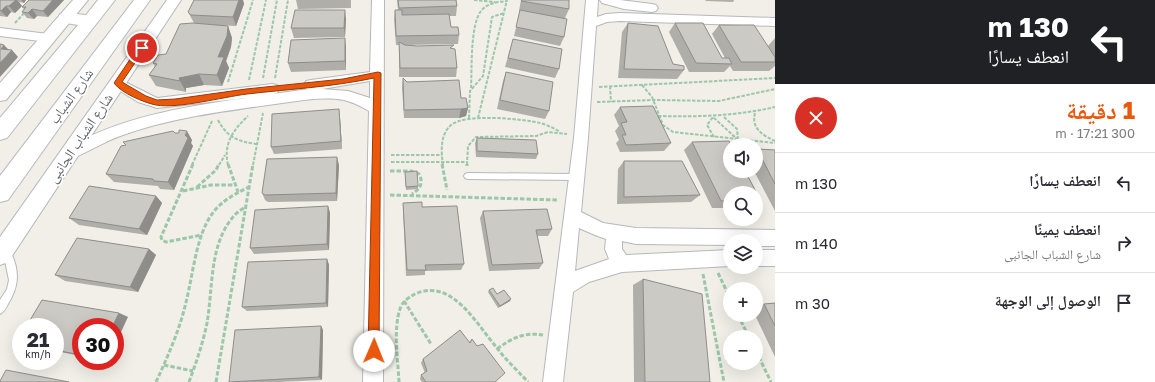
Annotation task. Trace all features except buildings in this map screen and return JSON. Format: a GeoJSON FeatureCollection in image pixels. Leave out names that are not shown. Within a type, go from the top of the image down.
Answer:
{"type":"FeatureCollection","features":[{"type":"Feature","properties":{"kind":"main road"},"geometry":{"type":"LineString","coordinates":[[0,132],[107,0]]}},
{"type":"Feature","properties":{"kind":"main road","name":"شارع الشباب"},"geometry":{"type":"LineString","coordinates":[[0,193],[142,0]]}},
{"type":"Feature","properties":{"kind":"main road"},"geometry":{"type":"LineString","coordinates":[[66,18],[90,21]]}},
{"type":"Feature","properties":{"kind":"street"},"geometry":{"type":"LineString","coordinates":[[0,95],[81,0]]}},
{"type":"Feature","properties":{"kind":"street","name":"شارع الشباب الجانبى"},"geometry":{"type":"LineString","coordinates":[[0,255],[174,0]]}},
{"type":"Feature","properties":{"kind":"street"},"geometry":{"type":"LineString","coordinates":[[373,382],[378,0]]}},
{"type":"Feature","properties":{"kind":"street"},"geometry":{"type":"LineString","coordinates":[[553,382],[565,286],[575,177],[581,138],[583,95],[592,0]]}},
{"type":"Feature","properties":{"kind":"street"},"geometry":{"type":"LineString","coordinates":[[606,0],[624,11],[775,22]]}},
{"type":"Feature","properties":{"kind":"street"},"geometry":{"type":"LineString","coordinates":[[591,23],[624,11],[775,13]]}},
{"type":"Feature","properties":{"kind":"street"},"geometry":{"type":"LineString","coordinates":[[2,33],[48,38]]}},
{"type":"Feature","properties":{"kind":"street"},"geometry":{"type":"LineString","coordinates":[[117,83],[143,98],[157,102],[175,102],[246,92],[266,95],[307,95],[342,88],[378,75]]}},
{"type":"Feature","properties":{"kind":"street"},"geometry":{"type":"LineString","coordinates":[[342,88],[377,109]]}},
{"type":"Feature","properties":{"kind":"street"},"geometry":{"type":"LineString","coordinates":[[70,152],[120,130],[173,117],[215,111],[266,95]]}},
{"type":"Feature","properties":{"kind":"street"},"geometry":{"type":"LineString","coordinates":[[173,117],[168,113],[171,105],[175,102]]}},
{"type":"Feature","properties":{"kind":"street"},"geometry":{"type":"LineString","coordinates":[[572,208],[594,227],[636,236],[669,238],[775,238]]}},
{"type":"Feature","properties":{"kind":"street"},"geometry":{"type":"LineString","coordinates":[[618,233],[612,244],[617,258],[622,264]]}},
{"type":"Feature","properties":{"kind":"street"},"geometry":{"type":"LineString","coordinates":[[565,286],[584,275],[622,264],[723,258]]}},
{"type":"Feature","properties":{"kind":"street"},"geometry":{"type":"LineString","coordinates":[[763,258],[775,258]]}},
{"type":"Feature","properties":{"kind":"lane"},"geometry":{"type":"LineString","coordinates":[[468,176],[575,177]]}},
{"type":"Feature","properties":{"kind":"lane"},"geometry":{"type":"LineString","coordinates":[[0,255],[9,258],[14,272],[13,289],[0,309]]}},
{"type":"Feature","properties":{"kind":"path"},"geometry":{"type":"LineString","coordinates":[[224,95],[253,0]]}},
{"type":"Feature","properties":{"kind":"path"},"geometry":{"type":"LineString","coordinates":[[246,92],[266,0]]}},
{"type":"Feature","properties":{"kind":"path"},"geometry":{"type":"LineString","coordinates":[[197,187],[216,170],[225,154],[230,138],[266,95],[277,0]]}},
{"type":"Feature","properties":{"kind":"path"},"geometry":{"type":"LineString","coordinates":[[216,382],[245,207],[266,95],[288,0]]}},
{"type":"Feature","properties":{"kind":"path"},"geometry":{"type":"LineString","coordinates":[[474,0],[497,3]]}},
{"type":"Feature","properties":{"kind":"path"},"geometry":{"type":"LineString","coordinates":[[469,118],[468,100],[471,89],[474,36],[479,14],[482,10],[497,3],[507,1],[478,118]]}},
{"type":"Feature","properties":{"kind":"path"},"geometry":{"type":"LineString","coordinates":[[2,33],[26,11]]}},
{"type":"Feature","properties":{"kind":"path"},"geometry":{"type":"LineString","coordinates":[[471,89],[483,76],[492,17],[494,15],[504,13]]}},
{"type":"Feature","properties":{"kind":"path"},"geometry":{"type":"LineString","coordinates":[[583,95],[610,86],[775,78]]}},
{"type":"Feature","properties":{"kind":"path"},"geometry":{"type":"LineString","coordinates":[[641,84],[654,100],[658,116],[663,124],[672,132],[726,138]]}},
{"type":"Feature","properties":{"kind":"path"},"geometry":{"type":"LineString","coordinates":[[610,86],[611,102]]}},
{"type":"Feature","properties":{"kind":"path"},"geometry":{"type":"LineString","coordinates":[[583,95],[611,102],[654,100],[719,101],[775,89]]}},
{"type":"Feature","properties":{"kind":"path"},"geometry":{"type":"LineString","coordinates":[[658,116],[713,117],[756,112],[775,107]]}},
{"type":"Feature","properties":{"kind":"path"},"geometry":{"type":"LineString","coordinates":[[215,111],[223,129],[230,138],[257,144]]}},
{"type":"Feature","properties":{"kind":"path"},"geometry":{"type":"LineString","coordinates":[[202,235],[166,242],[162,240],[161,237],[215,111]]}},
{"type":"Feature","properties":{"kind":"path"},"geometry":{"type":"LineString","coordinates":[[756,112],[754,118],[756,129],[775,142]]}},
{"type":"Feature","properties":{"kind":"path"},"geometry":{"type":"LineString","coordinates":[[723,116],[736,127],[738,138]]}},
{"type":"Feature","properties":{"kind":"path"},"geometry":{"type":"LineString","coordinates":[[713,117],[707,125],[714,136]]}},
{"type":"Feature","properties":{"kind":"path"},"geometry":{"type":"LineString","coordinates":[[713,117],[736,138]]}},
{"type":"Feature","properties":{"kind":"path"},"geometry":{"type":"LineString","coordinates":[[447,190],[442,160],[442,143],[444,134],[449,126],[455,122],[469,118],[529,121],[547,125],[560,132],[581,138]]}},
{"type":"Feature","properties":{"kind":"path"},"geometry":{"type":"LineString","coordinates":[[468,176],[466,147],[469,141],[476,137],[536,136],[548,132],[560,132]]}},
{"type":"Feature","properties":{"kind":"path"},"geometry":{"type":"LineString","coordinates":[[763,141],[775,142]]}},
{"type":"Feature","properties":{"kind":"path"},"geometry":{"type":"LineString","coordinates":[[225,154],[230,175],[238,192]]}},
{"type":"Feature","properties":{"kind":"path"},"geometry":{"type":"LineString","coordinates":[[376,163],[442,155]]}},
{"type":"Feature","properties":{"kind":"path"},"geometry":{"type":"LineString","coordinates":[[376,163],[442,160],[467,162]]}},
{"type":"Feature","properties":{"kind":"path"},"geometry":{"type":"LineString","coordinates":[[376,163],[419,174],[422,181],[421,185],[417,192],[411,195]]}},
{"type":"Feature","properties":{"kind":"path"},"geometry":{"type":"LineString","coordinates":[[182,191],[212,185],[235,186]]}},
{"type":"Feature","properties":{"kind":"path"},"geometry":{"type":"LineString","coordinates":[[156,382],[184,313],[202,235],[209,219],[217,207],[238,192],[249,187]]}},
{"type":"Feature","properties":{"kind":"path"},"geometry":{"type":"LineString","coordinates":[[376,194],[411,195],[572,208]]}},
{"type":"Feature","properties":{"kind":"path"},"geometry":{"type":"LineString","coordinates":[[189,382],[207,325],[214,267],[219,244],[225,228],[231,218],[245,207]]}},
{"type":"Feature","properties":{"kind":"path"},"geometry":{"type":"LineString","coordinates":[[700,260],[724,382]]}},
{"type":"Feature","properties":{"kind":"path"},"geometry":{"type":"LineString","coordinates":[[719,276],[723,284]]}},
{"type":"Feature","properties":{"kind":"path"},"geometry":{"type":"LineString","coordinates":[[399,382],[397,325],[400,307],[404,301],[416,293],[429,290],[444,293],[461,304],[497,349],[528,382]]}},
{"type":"Feature","properties":{"kind":"path"},"geometry":{"type":"LineString","coordinates":[[404,301],[431,344]]}},
{"type":"Feature","properties":{"kind":"path"},"geometry":{"type":"LineString","coordinates":[[497,349],[513,337],[521,334],[540,335],[558,341]]}},
{"type":"Feature","properties":{"kind":"path"},"geometry":{"type":"LineString","coordinates":[[164,365],[193,371]]}},
{"type":"Feature","properties":{"kind":"path"},"geometry":{"type":"LineString","coordinates":[[763,365],[771,382]]}},
{"type":"Feature","properties":{"kind":"route"},"geometry":{"type":"LineString","coordinates":[[142,48],[117,83],[132,93],[157,102],[175,102],[273,88],[343,82],[378,75],[374,351]]}}]}
